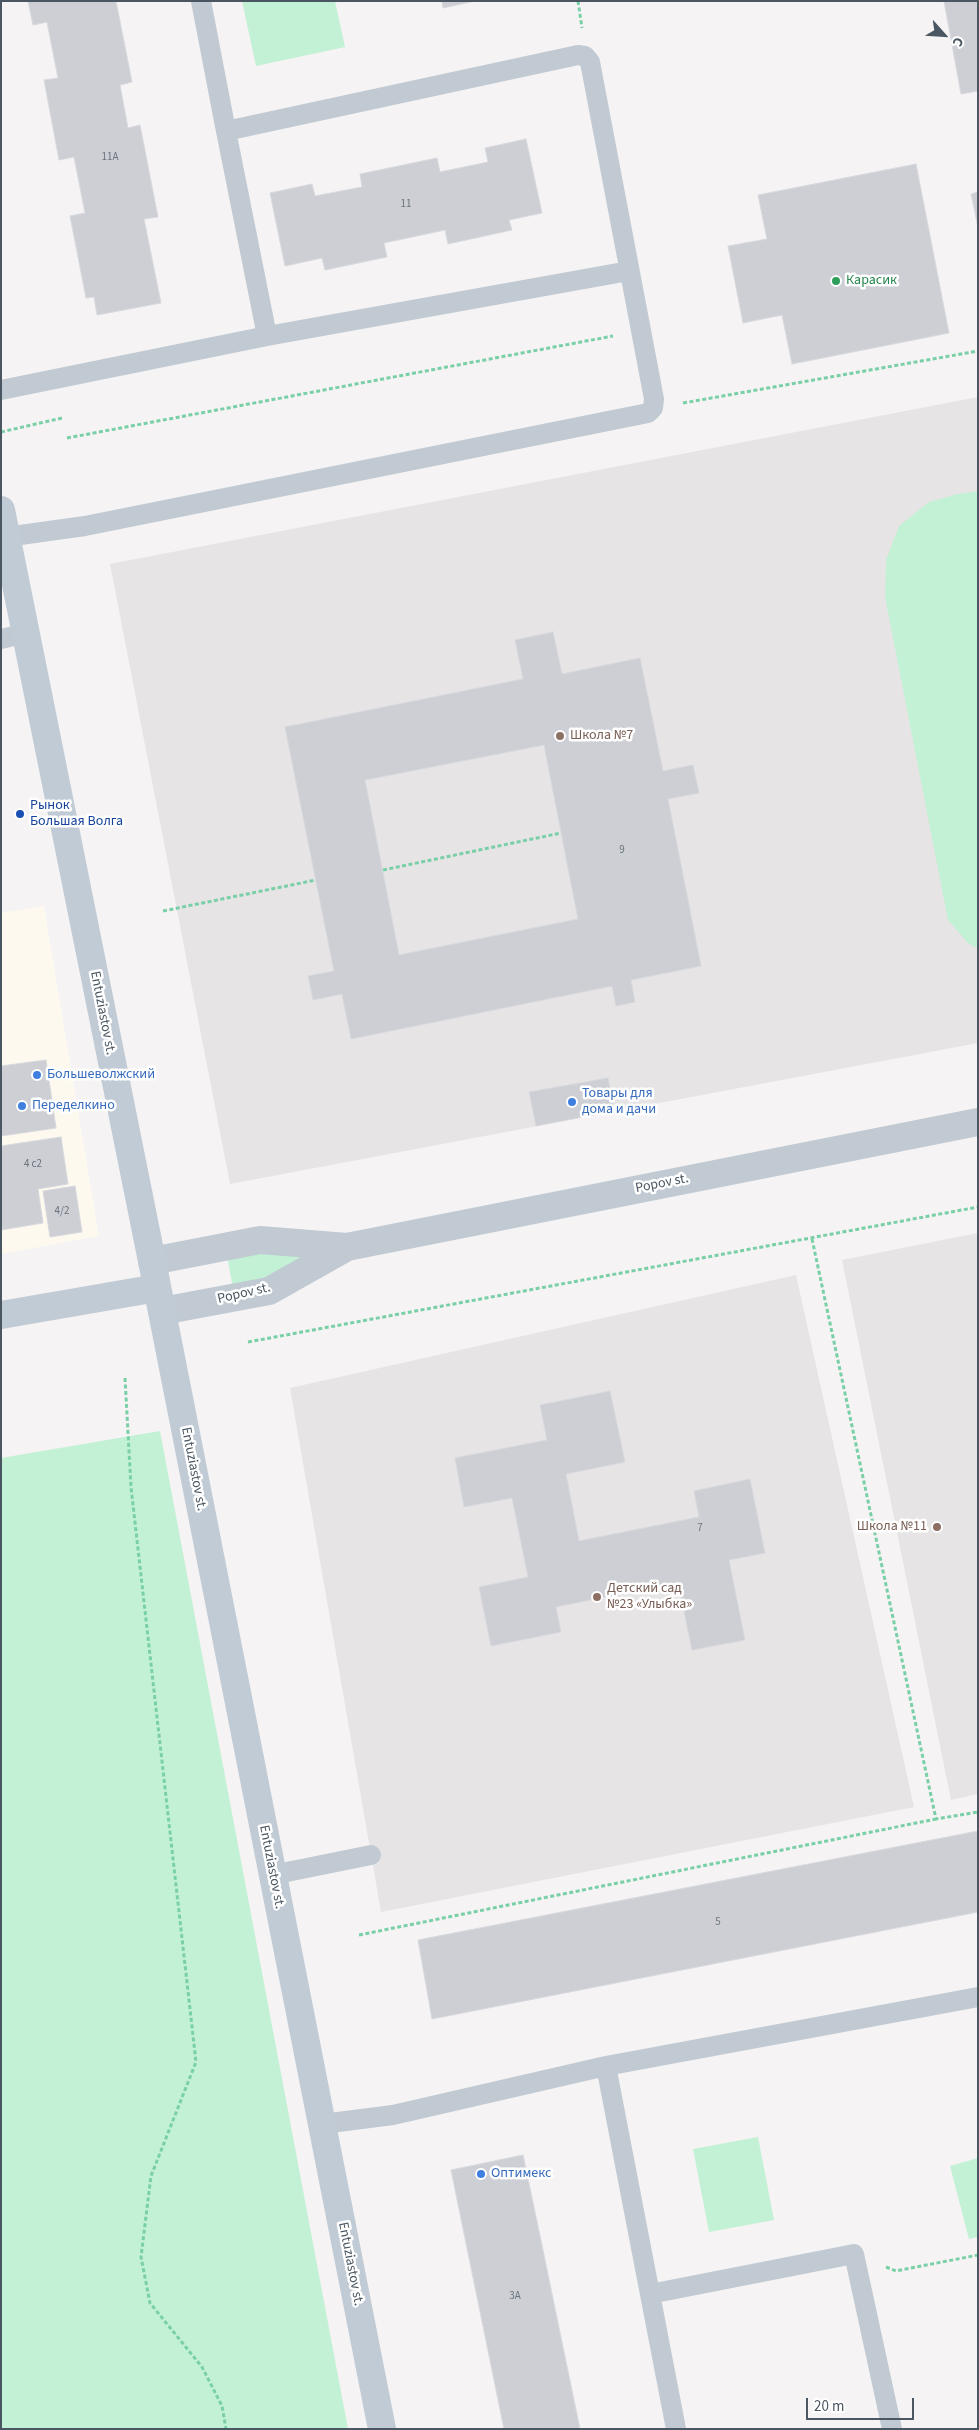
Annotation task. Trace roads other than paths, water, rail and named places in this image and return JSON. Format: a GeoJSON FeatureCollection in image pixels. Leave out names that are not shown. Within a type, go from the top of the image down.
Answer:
{"type":"FeatureCollection","features":[{"type":"Feature","properties":{"kind":"street","name":"Entuziastov st."},"geometry":{"type":"LineString","coordinates":[[1,510],[6,537],[14,636],[160,1299],[382,2429]]}},
{"type":"Feature","properties":{"kind":"street","name":"Popov st."},"geometry":{"type":"LineString","coordinates":[[152,1261],[260,1240],[347,1247],[978,1122]]}},
{"type":"Feature","properties":{"kind":"street","name":"Popov st."},"geometry":{"type":"LineString","coordinates":[[160,1299],[269,1291],[347,1247]]}},
{"type":"Feature","properties":{"kind":"street"},"geometry":{"type":"LineString","coordinates":[[1,1315],[160,1299]]}},
{"type":"Feature","properties":{"kind":"lane"},"geometry":{"type":"LineString","coordinates":[[201,1],[267,336]]}},
{"type":"Feature","properties":{"kind":"lane"},"geometry":{"type":"LineString","coordinates":[[6,537],[95,524],[648,413],[653,408],[654,399],[590,62],[585,56],[578,55],[226,131]]}},
{"type":"Feature","properties":{"kind":"lane"},"geometry":{"type":"LineString","coordinates":[[1,390],[267,336],[629,271]]}},
{"type":"Feature","properties":{"kind":"lane"},"geometry":{"type":"LineString","coordinates":[[272,1875],[371,1855]]}},
{"type":"Feature","properties":{"kind":"lane"},"geometry":{"type":"LineString","coordinates":[[322,2124],[393,2115],[606,2066],[978,1997]]}},
{"type":"Feature","properties":{"kind":"lane"},"geometry":{"type":"LineString","coordinates":[[606,2066],[676,2429]]}},
{"type":"Feature","properties":{"kind":"lane"},"geometry":{"type":"LineString","coordinates":[[650,2294],[854,2254],[892,2429]]}},
{"type":"Feature","properties":{"kind":"place","name":"Карасик"},"geometry":{"type":"Point","coordinates":[836,281]}},
{"type":"Feature","properties":{"kind":"place","name":"Школа №7"},"geometry":{"type":"Point","coordinates":[560,736]}},
{"type":"Feature","properties":{"kind":"place","name":"Рынок Большая Волга"},"geometry":{"type":"Point","coordinates":[20,814]}},
{"type":"Feature","properties":{"kind":"place","name":"Большеволжский"},"geometry":{"type":"Point","coordinates":[37,1075]}},
{"type":"Feature","properties":{"kind":"place","name":"Товары для дома и дачи"},"geometry":{"type":"Point","coordinates":[572,1102]}},
{"type":"Feature","properties":{"kind":"place","name":"Переделкино"},"geometry":{"type":"Point","coordinates":[22,1106]}},
{"type":"Feature","properties":{"kind":"place","name":"Школа №11"},"geometry":{"type":"Point","coordinates":[937,1527]}},
{"type":"Feature","properties":{"kind":"place","name":"Детский сад №23 «Улыбка»"},"geometry":{"type":"Point","coordinates":[597,1597]}},
{"type":"Feature","properties":{"kind":"place","name":"Оптимекс"},"geometry":{"type":"Point","coordinates":[481,2174]}}]}
